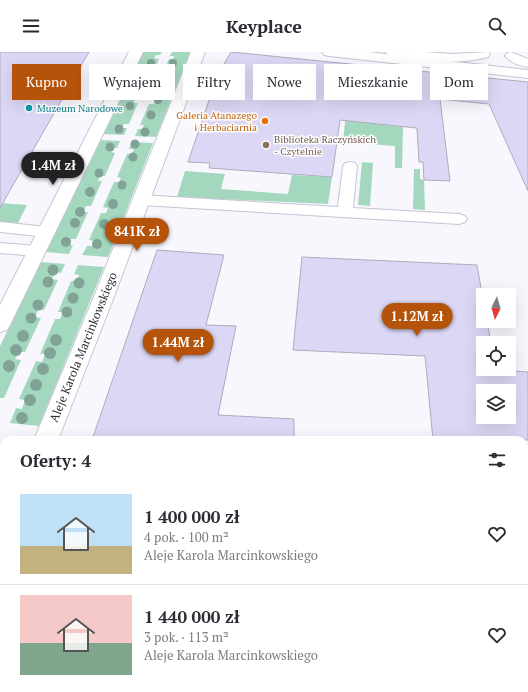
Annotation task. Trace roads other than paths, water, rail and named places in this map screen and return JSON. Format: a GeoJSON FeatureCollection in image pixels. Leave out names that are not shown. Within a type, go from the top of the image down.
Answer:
{"type":"FeatureCollection","features":[{"type":"Feature","properties":{"kind":"street"},"geometry":{"type":"LineString","coordinates":[[0,325],[136,52]]}},
{"type":"Feature","properties":{"kind":"street","name":"Aleje Karola Marcinkowskiego"},"geometry":{"type":"LineString","coordinates":[[48,436],[198,52]]}},
{"type":"Feature","properties":{"kind":"street"},"geometry":{"type":"LineString","coordinates":[[329,52],[528,74]]}},
{"type":"Feature","properties":{"kind":"lane"},"geometry":{"type":"LineString","coordinates":[[392,52],[464,58],[478,57],[484,54]]}},
{"type":"Feature","properties":{"kind":"lane"},"geometry":{"type":"LineString","coordinates":[[511,56],[517,60],[528,63]]}},
{"type":"Feature","properties":{"kind":"lane"},"geometry":{"type":"LineString","coordinates":[[345,213],[350,166]]}},
{"type":"Feature","properties":{"kind":"lane"},"geometry":{"type":"LineString","coordinates":[[141,200],[459,219]]}},
{"type":"Feature","properties":{"kind":"lane"},"geometry":{"type":"LineString","coordinates":[[0,228],[47,232]]}},
{"type":"Feature","properties":{"kind":"lane"},"geometry":{"type":"LineString","coordinates":[[0,248],[37,251]]}},
{"type":"Feature","properties":{"kind":"place","name":"Muzeum Narodowe"},"geometry":{"type":"Point","coordinates":[29,108]}},
{"type":"Feature","properties":{"kind":"place","name":"Galeria Atanazego i Herbaciarnia"},"geometry":{"type":"Point","coordinates":[265,121]}},
{"type":"Feature","properties":{"kind":"place","name":"Biblioteka Raczyńskich - Czytelnie"},"geometry":{"type":"Point","coordinates":[266,145]}}]}
